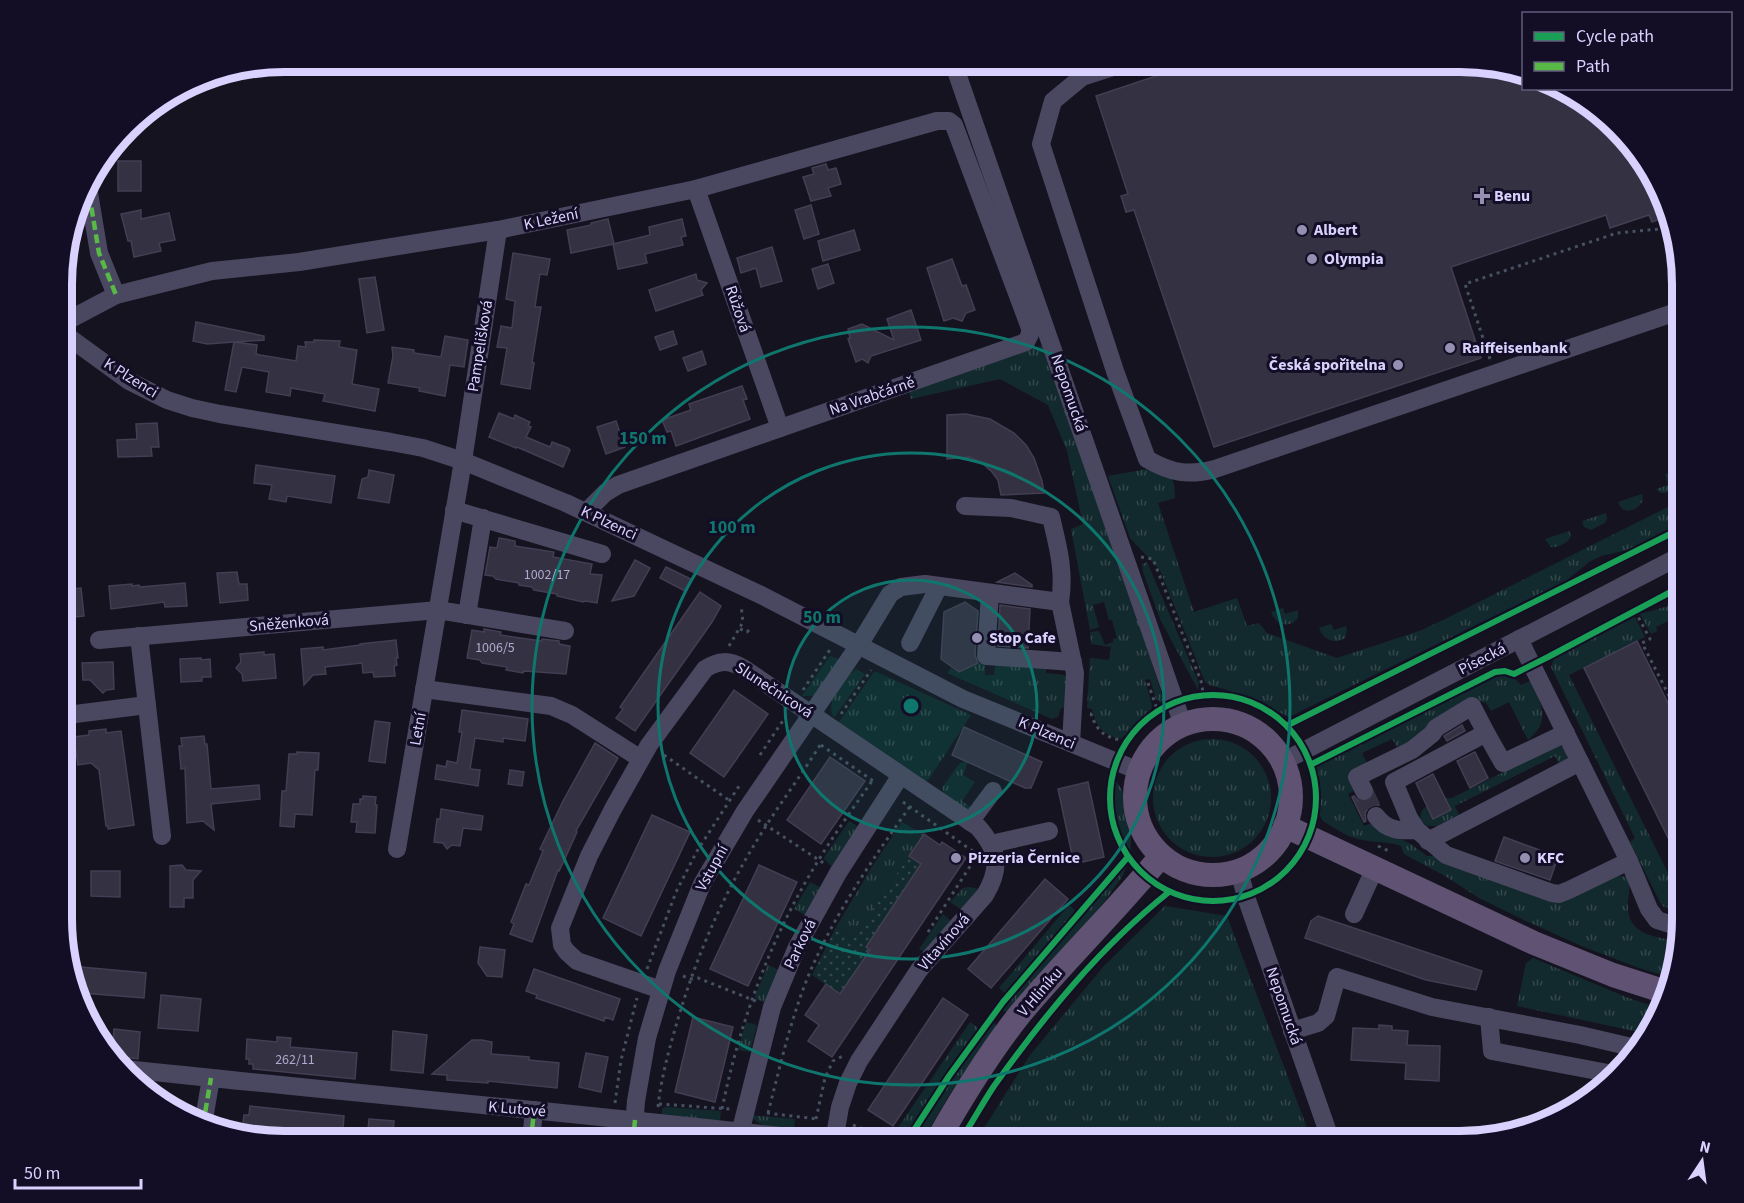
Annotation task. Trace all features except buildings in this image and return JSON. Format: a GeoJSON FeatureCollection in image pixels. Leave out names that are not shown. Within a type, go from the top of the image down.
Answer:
{"type":"FeatureCollection","features":[{"type":"Feature","properties":{"kind":"main road"},"geometry":{"type":"LineString","coordinates":[[1206,719],[1229,721],[1250,729],[1269,743],[1282,762],[1290,783],[1291,804],[1286,826],[1274,845],[1258,861],[1239,871],[1218,875],[1198,874],[1178,867],[1161,856],[1149,842],[1140,826],[1135,808],[1135,789],[1128,767],[1149,752],[1164,736],[1183,725],[1206,719]]}},
{"type":"Feature","properties":{"kind":"main road"},"geometry":{"type":"LineString","coordinates":[[1286,826],[1534,943],[1613,975],[1660,990]]}},
{"type":"Feature","properties":{"kind":"main road","name":"V Hliníku"},"geometry":{"type":"LineString","coordinates":[[943,1131],[992,1051],[1020,1014],[1161,856]]}},
{"type":"Feature","properties":{"kind":"street","name":"Nepomucká"},"geometry":{"type":"LineString","coordinates":[[956,72],[992,200],[1125,554],[1183,725]]}},
{"type":"Feature","properties":{"kind":"street"},"geometry":{"type":"LineString","coordinates":[[1098,72],[1082,77],[1053,101],[1041,144],[1147,459],[1159,466],[1184,473],[1199,473],[1215,469],[1672,313]]}},
{"type":"Feature","properties":{"kind":"street","name":"K Ležení"},"geometry":{"type":"LineString","coordinates":[[72,318],[116,295],[212,272],[299,262],[498,230],[696,189],[937,121],[949,121],[957,129],[992,200]]}},
{"type":"Feature","properties":{"kind":"street","name":"Růžová"},"geometry":{"type":"LineString","coordinates":[[696,189],[780,428]]}},
{"type":"Feature","properties":{"kind":"street"},"geometry":{"type":"LineString","coordinates":[[90,199],[99,253],[116,295]]}},
{"type":"Feature","properties":{"kind":"street","name":"Na Vrabčárně"},"geometry":{"type":"LineString","coordinates":[[586,512],[605,493],[618,485],[1026,342],[1030,328],[992,200]]}},
{"type":"Feature","properties":{"kind":"street","name":"Pampelišková"},"geometry":{"type":"LineString","coordinates":[[463,461],[498,230]]}},
{"type":"Feature","properties":{"kind":"street","name":"K Plzenci"},"geometry":{"type":"LineString","coordinates":[[72,340],[129,381],[167,400],[192,408],[423,448],[463,461],[586,512],[737,584],[963,699],[1128,767]]}},
{"type":"Feature","properties":{"kind":"street","name":"Letní"},"geometry":{"type":"LineString","coordinates":[[397,849],[463,461]]}},
{"type":"Feature","properties":{"kind":"street"},"geometry":{"type":"LineString","coordinates":[[965,506],[1011,508],[1051,517],[1061,562],[1063,584],[1060,602],[1076,674],[1071,743]]}},
{"type":"Feature","properties":{"kind":"street"},"geometry":{"type":"LineString","coordinates":[[454,510],[602,554]]}},
{"type":"Feature","properties":{"kind":"street"},"geometry":{"type":"LineString","coordinates":[[467,615],[483,518]]}},
{"type":"Feature","properties":{"kind":"street","name":"Písecká"},"geometry":{"type":"LineString","coordinates":[[1282,762],[1672,560]]}},
{"type":"Feature","properties":{"kind":"street","name":"Vstupní"},"geometry":{"type":"LineString","coordinates":[[634,1131],[636,1101],[647,1038],[661,990],[690,910],[706,876],[745,811],[859,645],[890,594],[902,587],[914,585],[939,586],[1060,602]]}},
{"type":"Feature","properties":{"kind":"street"},"geometry":{"type":"LineString","coordinates":[[910,643],[939,586]]}},
{"type":"Feature","properties":{"kind":"street"},"geometry":{"type":"LineString","coordinates":[[990,593],[986,656],[1073,662]]}},
{"type":"Feature","properties":{"kind":"street"},"geometry":{"type":"LineString","coordinates":[[438,610],[565,631]]}},
{"type":"Feature","properties":{"kind":"street","name":"Sněženková"},"geometry":{"type":"LineString","coordinates":[[99,640],[438,610]]}},
{"type":"Feature","properties":{"kind":"street"},"geometry":{"type":"LineString","coordinates":[[139,636],[162,836]]}},
{"type":"Feature","properties":{"kind":"street"},"geometry":{"type":"LineString","coordinates":[[1520,639],[1629,861],[1649,909],[1658,920],[1672,925]]}},
{"type":"Feature","properties":{"kind":"street","name":"Slunečnicová"},"geometry":{"type":"LineString","coordinates":[[661,990],[577,961],[562,945],[560,928],[589,856],[641,759],[705,669],[723,661],[743,668],[902,775]]}},
{"type":"Feature","properties":{"kind":"street"},"geometry":{"type":"LineString","coordinates":[[424,689],[551,706],[572,715],[641,759]]}},
{"type":"Feature","properties":{"kind":"street"},"geometry":{"type":"LineString","coordinates":[[75,714],[147,705]]}},
{"type":"Feature","properties":{"kind":"street"},"geometry":{"type":"LineString","coordinates":[[1364,791],[1357,777],[1412,750],[1432,735],[1436,728],[1472,706],[1503,763],[1566,733]]}},
{"type":"Feature","properties":{"kind":"street"},"geometry":{"type":"LineString","coordinates":[[1486,733],[1394,782],[1409,818],[1423,835],[1446,855],[1559,894],[1629,861]]}},
{"type":"Feature","properties":{"kind":"street"},"geometry":{"type":"LineString","coordinates":[[1376,816],[1381,822],[1398,831],[1423,835],[1580,762]]}},
{"type":"Feature","properties":{"kind":"street"},"geometry":{"type":"LineString","coordinates":[[902,775],[978,827],[991,844],[1049,831]]}},
{"type":"Feature","properties":{"kind":"street","name":"Parková"},"geometry":{"type":"LineString","coordinates":[[740,1131],[772,1007],[792,957],[809,922],[838,873],[902,775]]}},
{"type":"Feature","properties":{"kind":"street"},"geometry":{"type":"LineString","coordinates":[[970,822],[993,791]]}},
{"type":"Feature","properties":{"kind":"street","name":"Vltavínová"},"geometry":{"type":"LineString","coordinates":[[836,1131],[840,1107],[859,1061],[919,970],[992,884],[996,859],[991,844]]}},
{"type":"Feature","properties":{"kind":"street"},"geometry":{"type":"LineString","coordinates":[[1354,914],[1375,868]]}},
{"type":"Feature","properties":{"kind":"street","name":"Nepomucká"},"geometry":{"type":"LineString","coordinates":[[1239,871],[1326,1131]]}},
{"type":"Feature","properties":{"kind":"street"},"geometry":{"type":"LineString","coordinates":[[1292,1031],[1318,1023],[1326,1016],[1337,977],[1432,1007],[1629,1046]]}},
{"type":"Feature","properties":{"kind":"street"},"geometry":{"type":"LineString","coordinates":[[1490,1017],[1492,1052],[1606,1073]]}},
{"type":"Feature","properties":{"kind":"street","name":"K Lutové"},"geometry":{"type":"LineString","coordinates":[[135,1070],[635,1120],[707,1131]]}},
{"type":"Feature","properties":{"kind":"street"},"geometry":{"type":"LineString","coordinates":[[205,1116],[211,1078]]}},
{"type":"Feature","properties":{"kind":"street"},"geometry":{"type":"LineString","coordinates":[[532,1131],[534,1110]]}},
{"type":"Feature","properties":{"kind":"path"},"geometry":{"type":"LineString","coordinates":[[1490,360],[1465,284],[1617,233],[1665,228]]}},
{"type":"Feature","properties":{"kind":"path"},"geometry":{"type":"LineString","coordinates":[[1125,554],[1153,559],[1207,692],[1157,709],[1149,717]]}},
{"type":"Feature","properties":{"kind":"path"},"geometry":{"type":"LineString","coordinates":[[723,661],[730,643],[743,622],[737,584]]}},
{"type":"Feature","properties":{"kind":"path"},"geometry":{"type":"LineString","coordinates":[[1626,616],[1645,606]]}},
{"type":"Feature","properties":{"kind":"path"},"geometry":{"type":"LineString","coordinates":[[1635,611],[1650,639],[1642,643],[1672,702]]}},
{"type":"Feature","properties":{"kind":"path"},"geometry":{"type":"LineString","coordinates":[[740,629],[747,632],[750,629]]}},
{"type":"Feature","properties":{"kind":"path"},"geometry":{"type":"LineString","coordinates":[[657,1123],[661,1086],[673,1035],[690,979],[716,916],[733,881],[766,825],[881,657]]}},
{"type":"Feature","properties":{"kind":"path"},"geometry":{"type":"LineString","coordinates":[[1128,767],[1126,741],[1134,733]]}},
{"type":"Feature","properties":{"kind":"path"},"geometry":{"type":"LineString","coordinates":[[821,745],[978,855],[928,932]]}},
{"type":"Feature","properties":{"kind":"path"},"geometry":{"type":"LineString","coordinates":[[768,1113],[794,1014],[813,965],[853,891],[922,789]]}},
{"type":"Feature","properties":{"kind":"path"},"geometry":{"type":"LineString","coordinates":[[690,979],[698,978],[772,1007]]}},
{"type":"Feature","properties":{"kind":"path"},"geometry":{"type":"LineString","coordinates":[[816,1119],[825,1078],[833,1061],[843,1056]]}},
{"type":"Feature","properties":{"kind":"green space"},"geometry":{"type":"Polygon","coordinates":[[[1043,345],[1164,702],[1156,699],[1150,679],[1145,680],[1152,705],[1151,711],[1121,739],[1101,729],[1092,709],[1087,708],[1090,658],[1109,660],[1111,647],[1091,644],[1090,632],[1099,631],[1105,645],[1117,638],[1104,602],[1093,605],[1099,627],[1090,630],[1071,529],[1083,524],[1067,451],[1048,405],[1000,379],[911,399],[909,392],[1043,345]]]}},
{"type":"Feature","properties":{"kind":"green space"},"geometry":{"type":"Polygon","coordinates":[[[1147,469],[1171,477],[1175,498],[1158,503],[1194,612],[1237,598],[1247,626],[1259,623],[1267,633],[1337,658],[1422,630],[1672,505],[1672,527],[1627,550],[1601,556],[1589,562],[1567,580],[1289,717],[1251,699],[1205,682],[1160,570],[1130,538],[1108,476],[1147,469]]]}},
{"type":"Feature","properties":{"kind":"green space"},"geometry":{"type":"Polygon","coordinates":[[[1672,471],[1672,489],[1661,493],[1656,489],[1668,485],[1665,474],[1672,471]]]}},
{"type":"Feature","properties":{"kind":"green space"},"geometry":{"type":"Polygon","coordinates":[[[1642,494],[1641,504],[1634,509],[1623,509],[1618,502],[1642,494]]]}},
{"type":"Feature","properties":{"kind":"green space"},"geometry":{"type":"Polygon","coordinates":[[[1606,513],[1605,523],[1591,530],[1584,527],[1582,521],[1606,513]]]}},
{"type":"Feature","properties":{"kind":"green space"},"geometry":{"type":"Polygon","coordinates":[[[1569,531],[1570,539],[1560,546],[1551,547],[1545,539],[1569,531]]]}},
{"type":"Feature","properties":{"kind":"green space"},"geometry":{"type":"Polygon","coordinates":[[[1147,562],[1199,683],[1198,690],[1161,621],[1143,572],[1142,564],[1147,562]]]}},
{"type":"Feature","properties":{"kind":"green space"},"geometry":{"type":"Polygon","coordinates":[[[1672,605],[1672,619],[1656,627],[1657,631],[1651,634],[1640,614],[1672,605]]]}},
{"type":"Feature","properties":{"kind":"green space"},"geometry":{"type":"Polygon","coordinates":[[[1283,608],[1285,614],[1298,610],[1298,618],[1293,623],[1280,623],[1271,612],[1283,608]]]}},
{"type":"Feature","properties":{"kind":"green space"},"geometry":{"type":"Polygon","coordinates":[[[1635,617],[1645,637],[1569,675],[1672,881],[1672,908],[1661,904],[1630,842],[1635,838],[1551,667],[1555,656],[1635,617]]]}},
{"type":"Feature","properties":{"kind":"green space"},"geometry":{"type":"Polygon","coordinates":[[[1331,624],[1334,630],[1346,626],[1345,638],[1333,641],[1323,635],[1319,628],[1331,624]]]}},
{"type":"Feature","properties":{"kind":"green space"},"geometry":{"type":"Polygon","coordinates":[[[830,656],[838,659],[838,664],[815,696],[802,696],[830,656]]]}},
{"type":"Feature","properties":{"kind":"green space"},"geometry":{"type":"Polygon","coordinates":[[[980,663],[985,664],[985,675],[994,675],[995,664],[1046,668],[1046,673],[1065,675],[1068,682],[1066,708],[1061,708],[1058,717],[1052,719],[947,673],[951,668],[959,673],[980,663]]]}},
{"type":"Feature","properties":{"kind":"green space"},"geometry":{"type":"Polygon","coordinates":[[[856,669],[865,674],[834,718],[831,705],[836,691],[856,669]]]}},
{"type":"Feature","properties":{"kind":"green space"},"geometry":{"type":"Polygon","coordinates":[[[874,672],[971,715],[926,781],[839,722],[874,672]]]}},
{"type":"Feature","properties":{"kind":"green space"},"geometry":{"type":"Polygon","coordinates":[[[1500,675],[1513,677],[1521,685],[1530,681],[1541,704],[1542,719],[1540,726],[1528,740],[1509,702],[1491,711],[1486,703],[1479,701],[1399,750],[1392,739],[1362,753],[1368,765],[1357,789],[1348,794],[1364,826],[1372,823],[1427,856],[1437,856],[1555,898],[1611,875],[1627,877],[1628,912],[1631,921],[1636,928],[1651,936],[1671,940],[1665,976],[1584,947],[1479,898],[1404,854],[1401,846],[1357,839],[1323,821],[1318,812],[1320,799],[1316,766],[1500,675]]]}},
{"type":"Feature","properties":{"kind":"green space"},"geometry":{"type":"Polygon","coordinates":[[[1212,739],[1245,749],[1261,765],[1271,798],[1261,831],[1245,847],[1212,857],[1179,847],[1163,831],[1153,798],[1163,765],[1179,749],[1212,739]]]}},
{"type":"Feature","properties":{"kind":"green space"},"geometry":{"type":"Polygon","coordinates":[[[1555,746],[1561,746],[1566,752],[1567,760],[1560,765],[1555,756],[1455,806],[1459,815],[1437,826],[1427,826],[1421,820],[1421,812],[1427,806],[1451,810],[1445,798],[1452,798],[1555,746]]]}},
{"type":"Feature","properties":{"kind":"green space"},"geometry":{"type":"Polygon","coordinates":[[[962,762],[968,762],[963,775],[975,782],[962,801],[972,808],[969,812],[944,794],[942,788],[962,762]]]}},
{"type":"Feature","properties":{"kind":"green space"},"geometry":{"type":"Polygon","coordinates":[[[1113,778],[1119,784],[1127,803],[1131,836],[1130,855],[1116,818],[1113,778]]]}},
{"type":"Feature","properties":{"kind":"green space"},"geometry":{"type":"Polygon","coordinates":[[[849,821],[859,827],[832,867],[824,859],[825,856],[849,821]]]}},
{"type":"Feature","properties":{"kind":"green space"},"geometry":{"type":"Polygon","coordinates":[[[902,822],[924,835],[853,938],[836,927],[902,822]]]}},
{"type":"Feature","properties":{"kind":"green space"},"geometry":{"type":"Polygon","coordinates":[[[909,856],[921,864],[866,947],[870,950],[840,994],[812,975],[836,927],[853,938],[909,856]]]}},
{"type":"Feature","properties":{"kind":"green space"},"geometry":{"type":"Polygon","coordinates":[[[1127,863],[1122,877],[1104,902],[1011,1012],[1002,1011],[1127,863]]]}},
{"type":"Feature","properties":{"kind":"green space"},"geometry":{"type":"Polygon","coordinates":[[[810,882],[820,887],[805,915],[794,909],[810,882]]]}},
{"type":"Feature","properties":{"kind":"green space"},"geometry":{"type":"Polygon","coordinates":[[[963,888],[980,889],[962,910],[950,902],[963,888]]]}},
{"type":"Feature","properties":{"kind":"green space"},"geometry":{"type":"Polygon","coordinates":[[[1069,905],[1077,912],[1007,995],[999,988],[1069,905]]]}},
{"type":"Feature","properties":{"kind":"green space"},"geometry":{"type":"Polygon","coordinates":[[[1165,906],[1227,916],[1308,1131],[982,1131],[1030,1055],[1104,966],[1165,906]]]}},
{"type":"Feature","properties":{"kind":"green space"},"geometry":{"type":"Polygon","coordinates":[[[943,914],[952,922],[926,953],[919,949],[943,914]]]}},
{"type":"Feature","properties":{"kind":"green space"},"geometry":{"type":"Polygon","coordinates":[[[1533,958],[1653,1006],[1639,1032],[1517,1006],[1526,963],[1533,958]]]}},
{"type":"Feature","properties":{"kind":"green space"},"geometry":{"type":"Polygon","coordinates":[[[768,965],[779,970],[766,1003],[756,999],[755,996],[768,965]]]}},
{"type":"Feature","properties":{"kind":"green space"},"geometry":{"type":"Polygon","coordinates":[[[994,1021],[997,1029],[953,1089],[928,1131],[919,1131],[947,1085],[994,1021]]]}},
{"type":"Feature","properties":{"kind":"green space"},"geometry":{"type":"Polygon","coordinates":[[[746,1022],[757,1025],[750,1052],[738,1050],[746,1022]]]}},
{"type":"Feature","properties":{"kind":"green space"},"geometry":{"type":"Polygon","coordinates":[[[970,1022],[980,1029],[936,1091],[912,1131],[896,1131],[970,1022]]]}},
{"type":"Feature","properties":{"kind":"green space"},"geometry":{"type":"Polygon","coordinates":[[[665,1107],[721,1111],[720,1121],[662,1115],[662,1109],[665,1107]]]}},
{"type":"Feature","properties":{"kind":"green space"},"geometry":{"type":"Polygon","coordinates":[[[751,1115],[795,1119],[794,1128],[764,1125],[754,1120],[751,1115]]]}},
{"type":"Feature","properties":{"kind":"green space"},"geometry":{"type":"Polygon","coordinates":[[[845,1127],[860,1131],[847,1131],[845,1127]]]}},
{"type":"Feature","properties":{"kind":"tunnel"},"geometry":{"type":"LineString","coordinates":[[1364,791],[1376,816]]}},
{"type":"Feature","properties":{"kind":"marked path"},"geometry":{"type":"LineString","coordinates":[[90,199],[99,253],[116,295]]}},
{"type":"Feature","properties":{"kind":"marked path"},"geometry":{"type":"LineString","coordinates":[[205,1116],[211,1078]]}},
{"type":"Feature","properties":{"kind":"marked path"},"geometry":{"type":"LineString","coordinates":[[532,1131],[534,1110]]}},
{"type":"Feature","properties":{"kind":"marked path"},"geometry":{"type":"LineString","coordinates":[[634,1131],[635,1120]]}},
{"type":"Feature","properties":{"kind":"cycle path"},"geometry":{"type":"LineString","coordinates":[[1288,725],[1672,533]]}},
{"type":"Feature","properties":{"kind":"cycle path"},"geometry":{"type":"LineString","coordinates":[[1312,764],[1495,672],[1505,671],[1514,674],[1672,591]]}},
{"type":"Feature","properties":{"kind":"cycle path"},"geometry":{"type":"LineString","coordinates":[[1203,695],[1223,695],[1243,699],[1262,707],[1286,725],[1304,749],[1312,768],[1316,798],[1312,828],[1304,847],[1286,871],[1262,889],[1243,897],[1223,901],[1203,901],[1183,897],[1164,889],[1148,878],[1133,863],[1122,847],[1114,828],[1110,808],[1110,788],[1114,768],[1122,749],[1133,733],[1148,718],[1164,707],[1183,699],[1203,695]]}},
{"type":"Feature","properties":{"kind":"cycle path"},"geometry":{"type":"LineString","coordinates":[[913,1131],[949,1076],[1003,1002],[1127,858]]}},
{"type":"Feature","properties":{"kind":"cycle path"},"geometry":{"type":"LineString","coordinates":[[966,1131],[994,1086],[1053,1008],[1120,935],[1169,892]]}},
{"type":"Feature","properties":{"kind":"place","name":"Benu"},"geometry":{"type":"Point","coordinates":[1482,196]}},
{"type":"Feature","properties":{"kind":"place","name":"Albert"},"geometry":{"type":"Point","coordinates":[1302,230]}},
{"type":"Feature","properties":{"kind":"place","name":"Olympia"},"geometry":{"type":"Point","coordinates":[1312,259]}},
{"type":"Feature","properties":{"kind":"place","name":"Raiffeisenbank"},"geometry":{"type":"Point","coordinates":[1450,348]}},
{"type":"Feature","properties":{"kind":"place","name":"Česká spořitelna"},"geometry":{"type":"Point","coordinates":[1398,365]}},
{"type":"Feature","properties":{"kind":"place","name":"Stop Cafe"},"geometry":{"type":"Point","coordinates":[977,638]}},
{"type":"Feature","properties":{"kind":"place","name":"Pizzeria Černice"},"geometry":{"type":"Point","coordinates":[956,858]}},
{"type":"Feature","properties":{"kind":"place","name":"KFC"},"geometry":{"type":"Point","coordinates":[1525,858]}}]}
